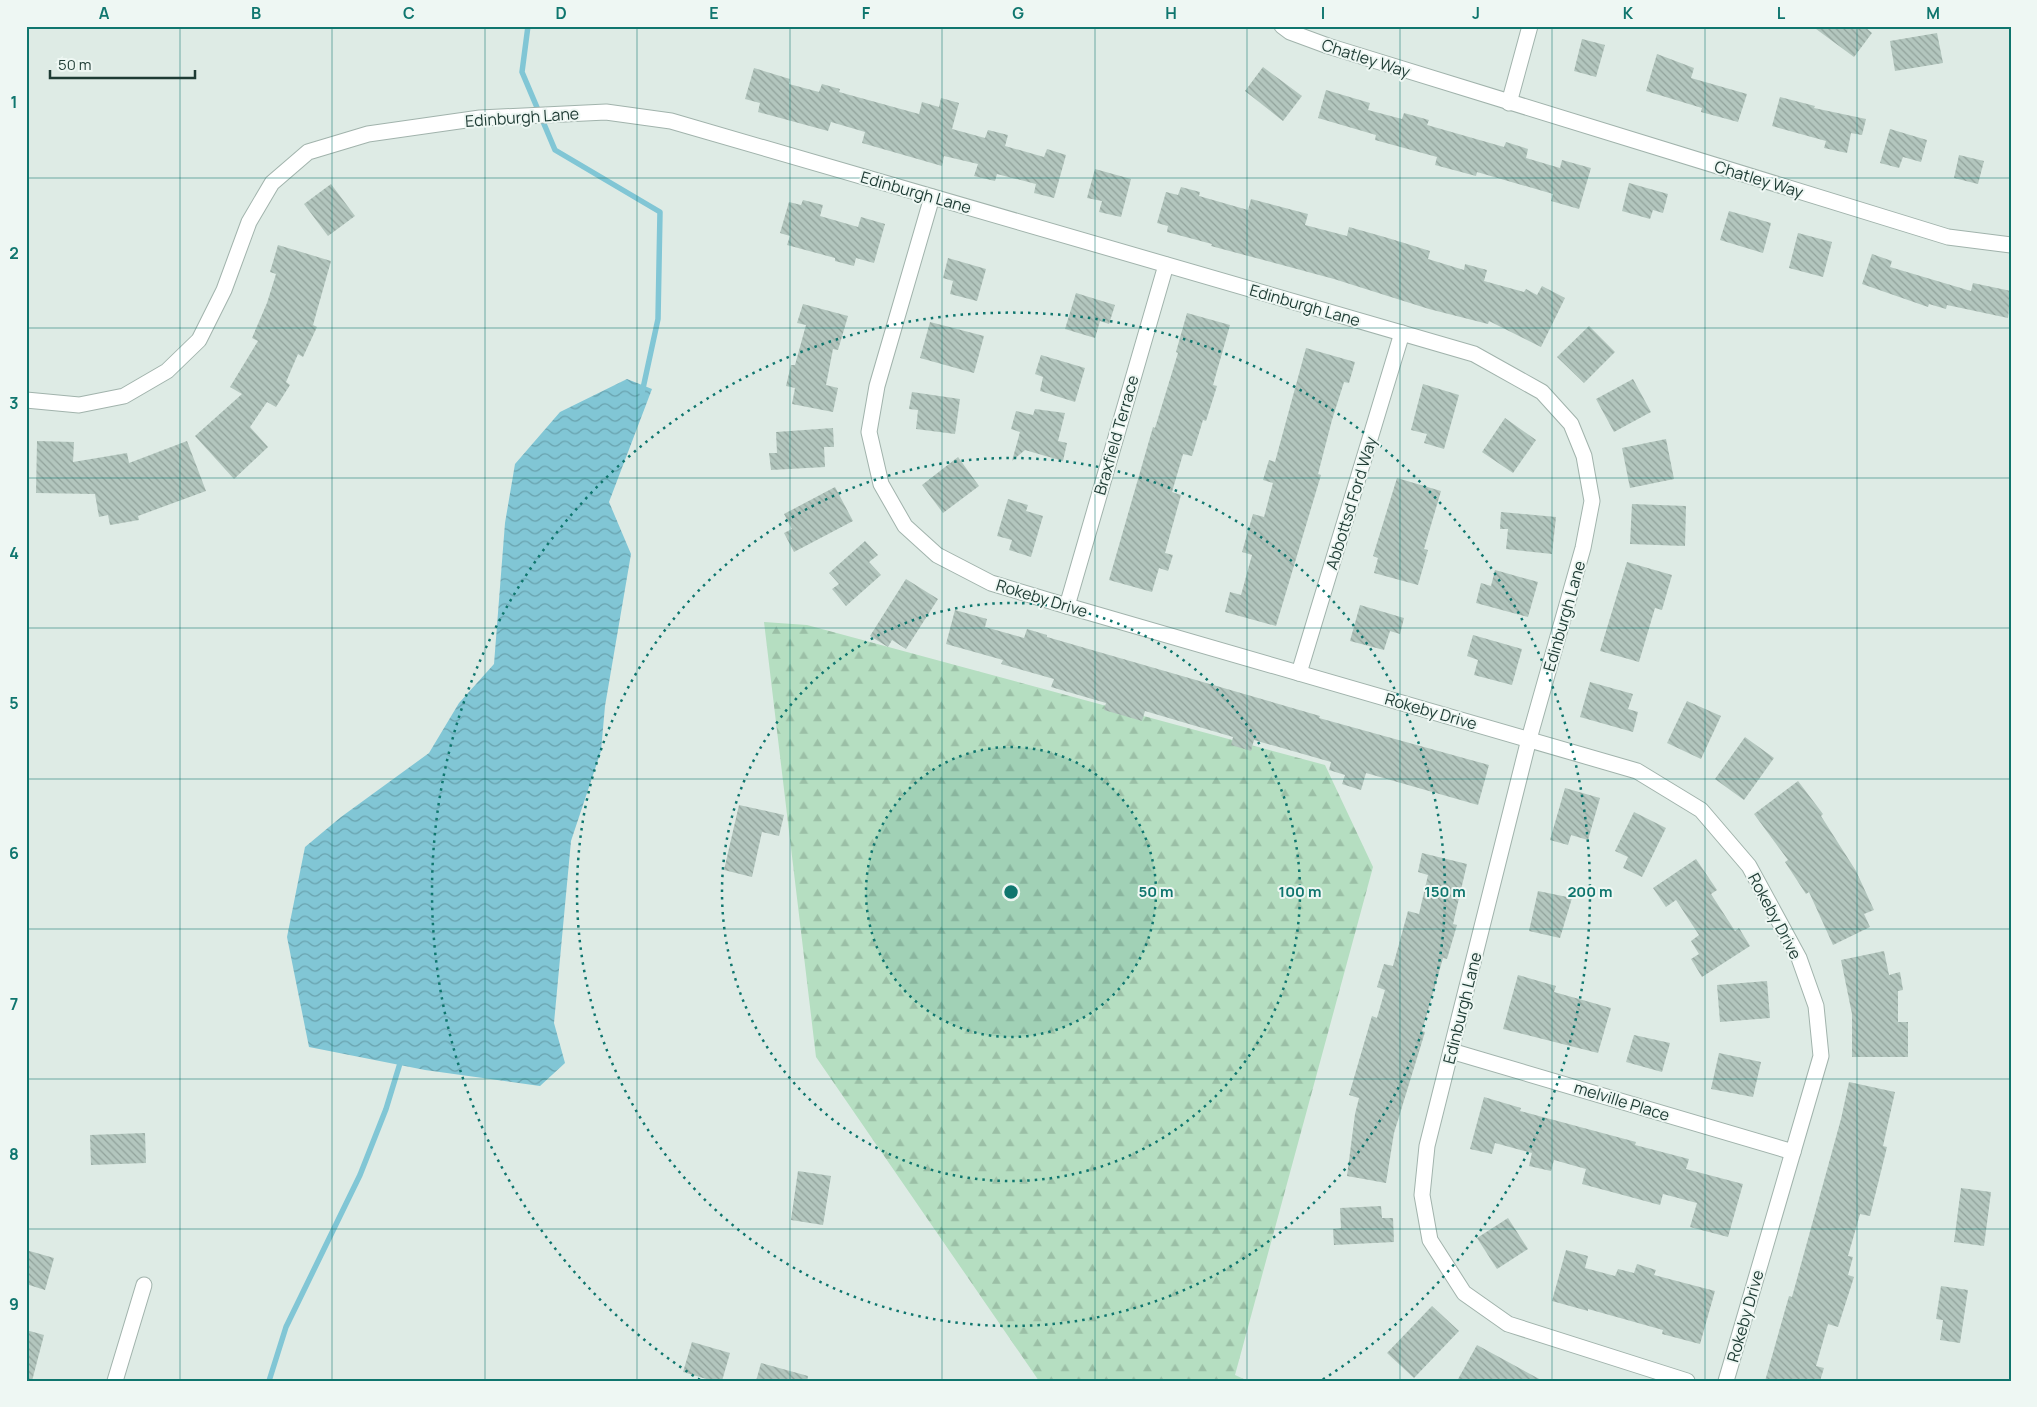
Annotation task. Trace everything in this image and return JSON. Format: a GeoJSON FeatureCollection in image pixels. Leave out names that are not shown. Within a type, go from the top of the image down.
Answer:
{"type":"FeatureCollection","features":[{"type":"Feature","properties":{"kind":"street","name":"Chatley Way"},"geometry":{"type":"LineString","coordinates":[[1282,26],[1290,32],[1328,46],[1948,238],[2011,245]]}},
{"type":"Feature","properties":{"kind":"street"},"geometry":{"type":"LineString","coordinates":[[1509,103],[1530,26]]}},
{"type":"Feature","properties":{"kind":"street","name":"Edinburgh Lane"},"geometry":{"type":"LineString","coordinates":[[26,400],[79,405],[124,396],[167,371],[199,340],[224,290],[249,222],[272,183],[308,152],[368,134],[480,118],[606,112],[671,121],[1474,354],[1542,392],[1571,424],[1584,456],[1592,501],[1583,548],[1530,739],[1427,1146],[1422,1195],[1430,1240],[1464,1293],[1508,1324],[1687,1381]]}},
{"type":"Feature","properties":{"kind":"street","name":"Rokeby Drive"},"geometry":{"type":"LineString","coordinates":[[932,197],[877,386],[869,432],[881,484],[905,526],[937,555],[991,583],[1637,771],[1701,810],[1749,866],[1800,958],[1816,1006],[1821,1056],[1726,1381]]}},
{"type":"Feature","properties":{"kind":"street","name":"Braxfield Terrace"},"geometry":{"type":"LineString","coordinates":[[1067,606],[1166,264]]}},
{"type":"Feature","properties":{"kind":"street","name":"Abbottsd Ford Way"},"geometry":{"type":"LineString","coordinates":[[1299,673],[1402,333]]}},
{"type":"Feature","properties":{"kind":"street","name":"melville Place"},"geometry":{"type":"LineString","coordinates":[[1451,1051],[1793,1152]]}},
{"type":"Feature","properties":{"kind":"street"},"geometry":{"type":"LineString","coordinates":[[115,1381],[144,1285]]}},
{"type":"Feature","properties":{"kind":"green space"},"geometry":{"type":"Polygon","coordinates":[[[764,622],[807,625],[1325,765],[1373,867],[1235,1375],[1248,1381],[1039,1381],[816,1057],[764,622]]]}},
{"type":"Feature","properties":{"kind":"water"},"geometry":{"type":"Polygon","coordinates":[[[627,379],[652,389],[609,502],[631,554],[605,706],[601,751],[571,841],[554,1023],[565,1063],[540,1086],[425,1070],[309,1047],[287,937],[305,847],[341,817],[429,753],[459,703],[494,664],[505,523],[515,464],[560,412],[627,379]]]}},
{"type":"Feature","properties":{"kind":"building"},"geometry":{"type":"Polygon","coordinates":[[[1812,26],[1864,26],[1872,33],[1854,57],[1812,26]]]}},
{"type":"Feature","properties":{"kind":"building"},"geometry":{"type":"Polygon","coordinates":[[[1937,33],[1943,63],[1895,71],[1890,41],[1937,33]]]}},
{"type":"Feature","properties":{"kind":"building"},"geometry":{"type":"Polygon","coordinates":[[[1582,39],[1605,45],[1596,77],[1574,71],[1582,39]]]}},
{"type":"Feature","properties":{"kind":"building"},"geometry":{"type":"Polygon","coordinates":[[[1657,54],[1694,68],[1691,78],[1747,94],[1738,122],[1701,112],[1702,108],[1646,91],[1657,54]]]}},
{"type":"Feature","properties":{"kind":"building"},"geometry":{"type":"Polygon","coordinates":[[[1263,67],[1302,96],[1283,121],[1245,91],[1263,67]]]}},
{"type":"Feature","properties":{"kind":"building"},"geometry":{"type":"Polygon","coordinates":[[[754,68],[790,79],[789,84],[819,92],[822,84],[840,89],[839,92],[919,114],[922,102],[939,107],[941,98],[959,103],[952,129],[985,138],[988,130],[1008,135],[1005,146],[1044,157],[1047,149],[1066,155],[1054,198],[1034,193],[1036,184],[997,174],[995,181],[974,176],[978,164],[944,156],[942,166],[862,143],[865,132],[831,122],[828,131],[758,112],[760,103],[745,99],[754,68]]]}},
{"type":"Feature","properties":{"kind":"building"},"geometry":{"type":"Polygon","coordinates":[[[1326,90],[1370,103],[1368,110],[1402,119],[1404,113],[1429,120],[1427,125],[1504,147],[1506,142],[1528,149],[1526,158],[1560,168],[1562,160],[1591,168],[1579,209],[1551,201],[1553,194],[1477,172],[1476,176],[1435,165],[1437,157],[1375,140],[1376,135],[1318,118],[1326,90]]]}},
{"type":"Feature","properties":{"kind":"building"},"geometry":{"type":"Polygon","coordinates":[[[1780,97],[1815,106],[1814,108],[1866,119],[1862,135],[1851,133],[1847,153],[1824,148],[1826,141],[1772,126],[1780,97]]]}},
{"type":"Feature","properties":{"kind":"building"},"geometry":{"type":"Polygon","coordinates":[[[1890,129],[1927,140],[1921,162],[1903,157],[1899,168],[1880,163],[1890,129]]]}},
{"type":"Feature","properties":{"kind":"building"},"geometry":{"type":"Polygon","coordinates":[[[1959,155],[1984,161],[1978,184],[1954,178],[1959,155]]]}},
{"type":"Feature","properties":{"kind":"building"},"geometry":{"type":"Polygon","coordinates":[[[1095,169],[1131,179],[1121,217],[1099,212],[1102,201],[1087,198],[1095,169]]]}},
{"type":"Feature","properties":{"kind":"building"},"geometry":{"type":"Polygon","coordinates":[[[1629,183],[1668,194],[1663,213],[1653,210],[1650,219],[1622,211],[1629,183]]]}},
{"type":"Feature","properties":{"kind":"building"},"geometry":{"type":"Polygon","coordinates":[[[331,184],[355,216],[328,236],[304,204],[331,184]]]}},
{"type":"Feature","properties":{"kind":"building"},"geometry":{"type":"Polygon","coordinates":[[[1181,187],[1200,192],[1199,196],[1248,210],[1251,199],[1308,214],[1305,225],[1347,236],[1349,227],[1430,251],[1428,259],[1464,270],[1465,264],[1487,270],[1484,281],[1524,292],[1526,289],[1537,295],[1542,286],[1565,298],[1541,347],[1489,321],[1488,324],[1429,309],[1334,279],[1211,246],[1212,244],[1167,232],[1168,226],[1157,223],[1166,192],[1178,195],[1181,187]]]}},
{"type":"Feature","properties":{"kind":"building"},"geometry":{"type":"Polygon","coordinates":[[[803,200],[823,205],[820,216],[858,227],[861,217],[885,224],[874,263],[856,258],[854,266],[835,261],[835,258],[787,245],[790,236],[780,233],[789,202],[801,205],[803,200]]]}},
{"type":"Feature","properties":{"kind":"building"},"geometry":{"type":"Polygon","coordinates":[[[1729,211],[1771,223],[1763,253],[1720,240],[1729,211]]]}},
{"type":"Feature","properties":{"kind":"building"},"geometry":{"type":"Polygon","coordinates":[[[1798,233],[1832,242],[1823,277],[1789,268],[1798,233]]]}},
{"type":"Feature","properties":{"kind":"building"},"geometry":{"type":"Polygon","coordinates":[[[278,245],[331,261],[313,325],[317,327],[303,357],[298,354],[286,382],[290,385],[276,407],[267,402],[250,427],[268,447],[234,479],[195,436],[242,394],[230,387],[258,341],[252,338],[267,303],[276,274],[270,272],[278,245]]]}},
{"type":"Feature","properties":{"kind":"building"},"geometry":{"type":"Polygon","coordinates":[[[1872,254],[1892,261],[1890,267],[1971,291],[1973,283],[2011,291],[2008,318],[1947,305],[1946,309],[1929,304],[1928,307],[1862,284],[1872,254]]]}},
{"type":"Feature","properties":{"kind":"building"},"geometry":{"type":"Polygon","coordinates":[[[948,258],[986,269],[977,301],[950,294],[953,281],[943,278],[948,258]]]}},
{"type":"Feature","properties":{"kind":"building"},"geometry":{"type":"Polygon","coordinates":[[[1076,293],[1115,305],[1109,324],[1100,321],[1095,338],[1065,329],[1076,293]]]}},
{"type":"Feature","properties":{"kind":"building"},"geometry":{"type":"Polygon","coordinates":[[[803,304],[848,316],[838,350],[833,349],[826,385],[838,388],[833,412],[792,404],[795,388],[786,386],[791,365],[795,365],[806,325],[797,323],[803,304]]]}},
{"type":"Feature","properties":{"kind":"building"},"geometry":{"type":"Polygon","coordinates":[[[1187,313],[1230,325],[1213,385],[1217,386],[1206,421],[1203,420],[1192,456],[1183,454],[1172,492],[1181,495],[1165,553],[1173,555],[1168,571],[1159,568],[1152,592],[1109,580],[1153,427],[1155,428],[1178,353],[1176,352],[1187,313]]]}},
{"type":"Feature","properties":{"kind":"building"},"geometry":{"type":"Polygon","coordinates":[[[930,322],[984,336],[974,373],[920,358],[930,322]]]}},
{"type":"Feature","properties":{"kind":"building"},"geometry":{"type":"Polygon","coordinates":[[[1589,326],[1615,352],[1584,383],[1557,357],[1589,326]]]}},
{"type":"Feature","properties":{"kind":"building"},"geometry":{"type":"Polygon","coordinates":[[[1306,348],[1355,362],[1349,383],[1344,382],[1332,420],[1318,474],[1321,475],[1276,626],[1225,612],[1230,592],[1241,595],[1252,555],[1242,552],[1253,514],[1264,517],[1273,483],[1263,480],[1269,460],[1275,462],[1306,348]]]}},
{"type":"Feature","properties":{"kind":"building"},"geometry":{"type":"Polygon","coordinates":[[[1041,355],[1085,368],[1075,402],[1040,391],[1043,377],[1035,374],[1041,355]]]}},
{"type":"Feature","properties":{"kind":"building"},"geometry":{"type":"Polygon","coordinates":[[[1633,379],[1651,412],[1614,432],[1596,399],[1633,379]]]}},
{"type":"Feature","properties":{"kind":"building"},"geometry":{"type":"Polygon","coordinates":[[[1423,384],[1459,395],[1444,449],[1424,443],[1427,434],[1411,430],[1423,384]]]}},
{"type":"Feature","properties":{"kind":"building"},"geometry":{"type":"Polygon","coordinates":[[[912,392],[960,399],[955,434],[916,429],[918,410],[909,409],[912,392]]]}},
{"type":"Feature","properties":{"kind":"building"},"geometry":{"type":"Polygon","coordinates":[[[1035,409],[1065,413],[1058,441],[1067,443],[1063,461],[1025,450],[1012,461],[1020,432],[1011,429],[1016,411],[1033,415],[1035,409]]]}},
{"type":"Feature","properties":{"kind":"building"},"geometry":{"type":"Polygon","coordinates":[[[1505,418],[1536,440],[1513,473],[1482,452],[1505,418]]]}},
{"type":"Feature","properties":{"kind":"building"},"geometry":{"type":"Polygon","coordinates":[[[833,428],[834,447],[824,447],[825,467],[771,470],[769,453],[777,453],[776,432],[833,428]]]}},
{"type":"Feature","properties":{"kind":"building"},"geometry":{"type":"Polygon","coordinates":[[[1666,439],[1674,479],[1630,488],[1622,448],[1666,439]]]}},
{"type":"Feature","properties":{"kind":"building"},"geometry":{"type":"Polygon","coordinates":[[[37,441],[74,442],[73,462],[127,453],[129,463],[187,441],[206,491],[138,516],[139,520],[110,525],[108,515],[99,517],[95,494],[36,493],[37,441]]]}},
{"type":"Feature","properties":{"kind":"building"},"geometry":{"type":"Polygon","coordinates":[[[958,457],[979,486],[943,513],[922,485],[958,457]]]}},
{"type":"Feature","properties":{"kind":"building"},"geometry":{"type":"Polygon","coordinates":[[[1397,478],[1441,491],[1424,549],[1428,550],[1418,585],[1374,573],[1378,558],[1373,556],[1397,478]]]}},
{"type":"Feature","properties":{"kind":"building"},"geometry":{"type":"Polygon","coordinates":[[[835,487],[853,521],[794,552],[784,533],[792,529],[784,514],[835,487]]]}},
{"type":"Feature","properties":{"kind":"building"},"geometry":{"type":"Polygon","coordinates":[[[1008,499],[1028,505],[1026,511],[1043,516],[1031,557],[1009,550],[1012,540],[997,536],[1008,499]]]}},
{"type":"Feature","properties":{"kind":"building"},"geometry":{"type":"Polygon","coordinates":[[[1632,504],[1686,506],[1685,546],[1630,544],[1632,504]]]}},
{"type":"Feature","properties":{"kind":"building"},"geometry":{"type":"Polygon","coordinates":[[[1501,512],[1556,517],[1552,554],[1506,549],[1508,529],[1500,529],[1501,512]]]}},
{"type":"Feature","properties":{"kind":"building"},"geometry":{"type":"Polygon","coordinates":[[[865,541],[878,555],[869,562],[881,575],[846,606],[832,589],[839,584],[829,573],[865,541]]]}},
{"type":"Feature","properties":{"kind":"building"},"geometry":{"type":"Polygon","coordinates":[[[1627,562],[1672,575],[1662,610],[1655,608],[1639,662],[1600,651],[1627,562]]]}},
{"type":"Feature","properties":{"kind":"building"},"geometry":{"type":"Polygon","coordinates":[[[1495,570],[1538,582],[1528,617],[1476,603],[1481,583],[1491,586],[1495,570]]]}},
{"type":"Feature","properties":{"kind":"building"},"geometry":{"type":"Polygon","coordinates":[[[906,579],[938,599],[906,649],[892,640],[888,647],[870,636],[906,579]]]}},
{"type":"Feature","properties":{"kind":"building"},"geometry":{"type":"Polygon","coordinates":[[[1360,605],[1404,618],[1400,634],[1390,631],[1384,650],[1350,641],[1360,605]]]}},
{"type":"Feature","properties":{"kind":"building"},"geometry":{"type":"Polygon","coordinates":[[[955,610],[987,619],[985,627],[1024,638],[1027,629],[1047,635],[1047,637],[1320,716],[1319,718],[1489,765],[1478,805],[1366,773],[1361,790],[1342,784],[1345,775],[1329,770],[1331,762],[1254,740],[1251,751],[1231,745],[1233,737],[1145,711],[1142,721],[1104,710],[1106,703],[1051,687],[1054,679],[1001,664],[1003,660],[946,644],[955,610]]]}},
{"type":"Feature","properties":{"kind":"building"},"geometry":{"type":"Polygon","coordinates":[[[1473,635],[1522,649],[1512,685],[1474,675],[1478,660],[1467,656],[1473,635]]]}},
{"type":"Feature","properties":{"kind":"building"},"geometry":{"type":"Polygon","coordinates":[[[1590,682],[1633,694],[1628,709],[1638,712],[1633,732],[1580,717],[1590,682]]]}},
{"type":"Feature","properties":{"kind":"building"},"geometry":{"type":"Polygon","coordinates":[[[1687,701],[1721,716],[1701,759],[1667,743],[1687,701]]]}},
{"type":"Feature","properties":{"kind":"building"},"geometry":{"type":"Polygon","coordinates":[[[1745,737],[1774,758],[1744,800],[1715,779],[1745,737]]]}},
{"type":"Feature","properties":{"kind":"building"},"geometry":{"type":"Polygon","coordinates":[[[1798,781],[1823,814],[1821,816],[1856,871],[1874,910],[1864,914],[1870,927],[1833,945],[1809,892],[1806,894],[1785,862],[1788,860],[1754,814],[1798,781]]]}},
{"type":"Feature","properties":{"kind":"building"},"geometry":{"type":"Polygon","coordinates":[[[1565,788],[1600,798],[1588,840],[1571,835],[1568,845],[1550,840],[1565,788]]]}},
{"type":"Feature","properties":{"kind":"building"},"geometry":{"type":"Polygon","coordinates":[[[739,805],[784,815],[779,836],[762,832],[752,877],[724,870],[739,805]]]}},
{"type":"Feature","properties":{"kind":"building"},"geometry":{"type":"Polygon","coordinates":[[[1634,812],[1666,828],[1642,877],[1623,868],[1628,857],[1615,851],[1634,812]]]}},
{"type":"Feature","properties":{"kind":"building"},"geometry":{"type":"Polygon","coordinates":[[[1422,853],[1467,864],[1453,924],[1457,925],[1447,959],[1443,958],[1422,1031],[1425,1032],[1394,1133],[1386,1183],[1347,1176],[1355,1114],[1359,1098],[1349,1095],[1372,1016],[1377,1018],[1385,990],[1377,987],[1384,964],[1393,966],[1408,911],[1419,914],[1428,875],[1418,872],[1422,853]]]}},
{"type":"Feature","properties":{"kind":"building"},"geometry":{"type":"Polygon","coordinates":[[[1696,859],[1717,890],[1711,894],[1735,931],[1739,928],[1750,946],[1702,977],[1691,959],[1699,954],[1691,941],[1699,935],[1676,900],[1666,907],[1653,888],[1696,859]]]}},
{"type":"Feature","properties":{"kind":"building"},"geometry":{"type":"Polygon","coordinates":[[[1538,891],[1572,898],[1560,938],[1529,931],[1538,891]]]}},
{"type":"Feature","properties":{"kind":"building"},"geometry":{"type":"Polygon","coordinates":[[[1884,951],[1889,975],[1900,972],[1903,990],[1898,991],[1898,1022],[1908,1022],[1908,1057],[1852,1057],[1852,1014],[1841,960],[1884,951]]]}},
{"type":"Feature","properties":{"kind":"building"},"geometry":{"type":"Polygon","coordinates":[[[1518,975],[1556,986],[1554,992],[1611,1008],[1598,1053],[1503,1029],[1518,975]]]}},
{"type":"Feature","properties":{"kind":"building"},"geometry":{"type":"Polygon","coordinates":[[[1767,981],[1770,1018],[1720,1022],[1717,985],[1767,981]]]}},
{"type":"Feature","properties":{"kind":"building"},"geometry":{"type":"Polygon","coordinates":[[[1634,1035],[1670,1043],[1662,1072],[1626,1062],[1634,1035]]]}},
{"type":"Feature","properties":{"kind":"building"},"geometry":{"type":"Polygon","coordinates":[[[1719,1053],[1761,1062],[1753,1097],[1711,1089],[1719,1053]]]}},
{"type":"Feature","properties":{"kind":"building"},"geometry":{"type":"Polygon","coordinates":[[[1849,1082],[1895,1092],[1883,1146],[1887,1147],[1870,1216],[1860,1214],[1848,1256],[1853,1257],[1848,1275],[1854,1277],[1838,1327],[1828,1324],[1816,1366],[1824,1368],[1820,1381],[1765,1381],[1789,1296],[1792,1297],[1841,1119],[1849,1082]]]}},
{"type":"Feature","properties":{"kind":"building"},"geometry":{"type":"Polygon","coordinates":[[[1484,1097],[1521,1108],[1520,1111],[1636,1142],[1635,1145],[1689,1159],[1686,1169],[1743,1184],[1728,1237],[1690,1227],[1697,1203],[1663,1194],[1660,1205],[1582,1184],[1586,1169],[1554,1160],[1551,1171],[1529,1166],[1532,1153],[1495,1143],[1492,1154],[1470,1149],[1484,1097]]]}},
{"type":"Feature","properties":{"kind":"building"},"geometry":{"type":"Polygon","coordinates":[[[145,1133],[146,1163],[91,1165],[90,1135],[145,1133]]]}},
{"type":"Feature","properties":{"kind":"building"},"geometry":{"type":"Polygon","coordinates":[[[798,1171],[831,1176],[823,1225],[791,1220],[798,1171]]]}},
{"type":"Feature","properties":{"kind":"building"},"geometry":{"type":"Polygon","coordinates":[[[1961,1188],[1991,1192],[1984,1246],[1954,1242],[1961,1188]]]}},
{"type":"Feature","properties":{"kind":"building"},"geometry":{"type":"Polygon","coordinates":[[[1381,1206],[1382,1218],[1393,1218],[1394,1242],[1334,1245],[1333,1229],[1341,1228],[1340,1208],[1381,1206]]]}},
{"type":"Feature","properties":{"kind":"building"},"geometry":{"type":"Polygon","coordinates":[[[1508,1218],[1528,1249],[1497,1269],[1477,1238],[1508,1218]]]}},
{"type":"Feature","properties":{"kind":"building"},"geometry":{"type":"Polygon","coordinates":[[[26,1250],[54,1258],[45,1290],[26,1284],[26,1250]]]}},
{"type":"Feature","properties":{"kind":"building"},"geometry":{"type":"Polygon","coordinates":[[[1566,1250],[1588,1256],[1585,1268],[1615,1276],[1618,1269],[1634,1273],[1637,1264],[1656,1270],[1654,1275],[1715,1291],[1700,1344],[1662,1334],[1663,1330],[1552,1301],[1566,1250]]]}},
{"type":"Feature","properties":{"kind":"building"},"geometry":{"type":"Polygon","coordinates":[[[1941,1286],[1968,1290],[1960,1343],[1940,1340],[1943,1320],[1936,1319],[1941,1286]]]}},
{"type":"Feature","properties":{"kind":"building"},"geometry":{"type":"Polygon","coordinates":[[[1432,1306],[1459,1331],[1414,1378],[1387,1353],[1432,1306]]]}},
{"type":"Feature","properties":{"kind":"building"},"geometry":{"type":"Polygon","coordinates":[[[26,1330],[44,1335],[32,1381],[26,1381],[26,1330]]]}},
{"type":"Feature","properties":{"kind":"building"},"geometry":{"type":"Polygon","coordinates":[[[692,1342],[730,1353],[722,1381],[713,1381],[683,1372],[692,1342]]]}},
{"type":"Feature","properties":{"kind":"building"},"geometry":{"type":"Polygon","coordinates":[[[1477,1345],[1543,1381],[1457,1381],[1477,1345]]]}},
{"type":"Feature","properties":{"kind":"building"},"geometry":{"type":"Polygon","coordinates":[[[761,1363],[808,1376],[807,1381],[756,1381],[761,1363]]]}},
{"type":"Feature","properties":{"kind":"waterway"},"geometry":{"type":"LineString","coordinates":[[528,26],[522,72],[555,150],[660,212],[658,319],[642,393]]}},
{"type":"Feature","properties":{"kind":"waterway"},"geometry":{"type":"LineString","coordinates":[[269,1381],[286,1327],[360,1175],[386,1109],[401,1060]]}}]}
